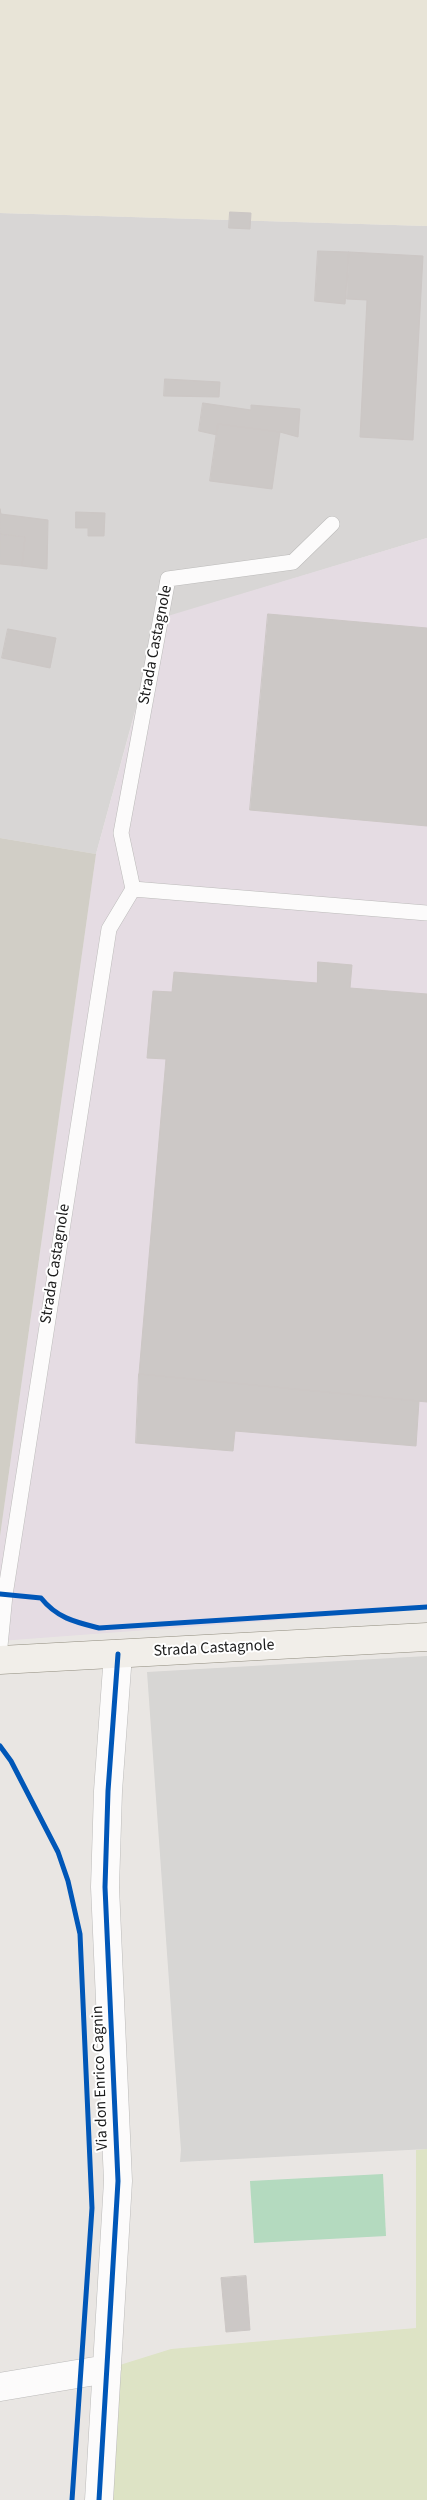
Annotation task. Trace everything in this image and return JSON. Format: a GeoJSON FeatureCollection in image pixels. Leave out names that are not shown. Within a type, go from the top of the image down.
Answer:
{"type":"FeatureCollection","features":[{"type":"Feature","properties":{"kind":"main road","name":"Strada Castagnole"},"geometry":{"type":"LineString","coordinates":[[0,1660],[427,1637]]}},
{"type":"Feature","properties":{"kind":"street","name":"Via don Enrico Cagnin"},"geometry":{"type":"LineString","coordinates":[[99,2500],[118,2181],[106,1887],[108,1791],[118,1654]]}},
{"type":"Feature","properties":{"kind":"street"},"geometry":{"type":"LineString","coordinates":[[0,2387],[107,2368]]}},
{"type":"Feature","properties":{"kind":"lane","name":"Strada Castagnole"},"geometry":{"type":"LineString","coordinates":[[0,1646],[4,1595],[108,929],[133,889],[121,833],[168,579],[293,562],[332,524]]}},
{"type":"Feature","properties":{"kind":"lane"},"geometry":{"type":"LineString","coordinates":[[133,889],[427,913]]}},
{"type":"Feature","properties":{"kind":"shaded area"},"geometry":{"type":"Polygon","coordinates":[[[0,0],[427,0],[427,226],[0,213],[0,0]]]}},
{"type":"Feature","properties":{"kind":"shaded area"},"geometry":{"type":"Polygon","coordinates":[[[0,213],[427,226],[427,538],[160,619],[96,854],[0,838],[0,213]]]}},
{"type":"Feature","properties":{"kind":"shaded area"},"geometry":{"type":"Polygon","coordinates":[[[427,538],[427,1609],[0,1641],[0,1536],[96,854],[161,618],[427,538]]]}},
{"type":"Feature","properties":{"kind":"shaded area"},"geometry":{"type":"Polygon","coordinates":[[[0,838],[96,854],[0,1536],[0,838]]]}},
{"type":"Feature","properties":{"kind":"shaded area"},"geometry":{"type":"Polygon","coordinates":[[[427,1656],[427,2149],[180,2162],[181,2150],[147,1672],[427,1656]]]}},
{"type":"Feature","properties":{"kind":"green space"},"geometry":{"type":"Polygon","coordinates":[[[427,2149],[427,2500],[99,2500],[107,2369],[171,2349],[416,2328],[416,2150],[427,2149]]]}},
{"type":"Feature","properties":{"kind":"green space"},"geometry":{"type":"Polygon","coordinates":[[[383,2174],[386,2236],[254,2243],[250,2181],[383,2174]]]}},
{"type":"Feature","properties":{"kind":"building"},"geometry":{"type":"Polygon","coordinates":[[[230,212],[251,213],[250,229],[229,228],[230,212]]]}},
{"type":"Feature","properties":{"kind":"building"},"geometry":{"type":"Polygon","coordinates":[[[318,251],[349,252],[345,304],[315,301],[318,251]]]}},
{"type":"Feature","properties":{"kind":"building"},"geometry":{"type":"Polygon","coordinates":[[[349,252],[423,256],[413,440],[360,437],[367,300],[347,299],[349,252]]]}},
{"type":"Feature","properties":{"kind":"building"},"geometry":{"type":"Polygon","coordinates":[[[165,379],[220,382],[219,397],[164,396],[165,379]]]}},
{"type":"Feature","properties":{"kind":"building"},"geometry":{"type":"Polygon","coordinates":[[[203,403],[251,410],[251,405],[300,409],[298,437],[280,432],[218,424],[217,435],[199,431],[203,403]]]}},
{"type":"Feature","properties":{"kind":"building"},"geometry":{"type":"Polygon","coordinates":[[[218,424],[280,432],[272,489],[210,481],[218,424]]]}},
{"type":"Feature","properties":{"kind":"building"},"geometry":{"type":"Polygon","coordinates":[[[0,509],[1,514],[48,520],[47,569],[22,566],[25,537],[0,534],[0,509]]]}},
{"type":"Feature","properties":{"kind":"building"},"geometry":{"type":"Polygon","coordinates":[[[76,512],[105,513],[104,536],[88,536],[88,528],[76,528],[76,512]]]}},
{"type":"Feature","properties":{"kind":"building"},"geometry":{"type":"Polygon","coordinates":[[[0,534],[25,537],[22,566],[0,564],[0,534]]]}},
{"type":"Feature","properties":{"kind":"building"},"geometry":{"type":"Polygon","coordinates":[[[268,614],[427,628],[427,826],[250,810],[268,614]]]}},
{"type":"Feature","properties":{"kind":"building"},"geometry":{"type":"Polygon","coordinates":[[[8,629],[56,638],[50,668],[2,658],[8,629]]]}},
{"type":"Feature","properties":{"kind":"building"},"geometry":{"type":"Polygon","coordinates":[[[318,962],[352,965],[350,988],[427,994],[427,1402],[139,1374],[166,1059],[147,1058],[153,991],[172,992],[174,972],[317,983],[318,962]]]}},
{"type":"Feature","properties":{"kind":"building"},"geometry":{"type":"Polygon","coordinates":[[[139,1374],[419,1401],[416,1446],[235,1431],[233,1451],[136,1443],[139,1374]]]}},
{"type":"Feature","properties":{"kind":"building"},"geometry":{"type":"Polygon","coordinates":[[[246,2276],[250,2330],[226,2332],[221,2278],[246,2276]]]}},
{"type":"Feature","properties":{"kind":"cycle path"},"geometry":{"type":"LineString","coordinates":[[0,1594],[41,1598],[60,1615],[99,1628],[427,1607]]}},
{"type":"Feature","properties":{"kind":"cycle path"},"geometry":{"type":"LineString","coordinates":[[99,2500],[118,2181],[105,1887],[108,1791],[118,1654]]}},
{"type":"Feature","properties":{"kind":"cycle path"},"geometry":{"type":"LineString","coordinates":[[0,1746],[11,1761],[58,1852],[68,1881],[80,1934],[92,2208],[72,2500]]}}]}
